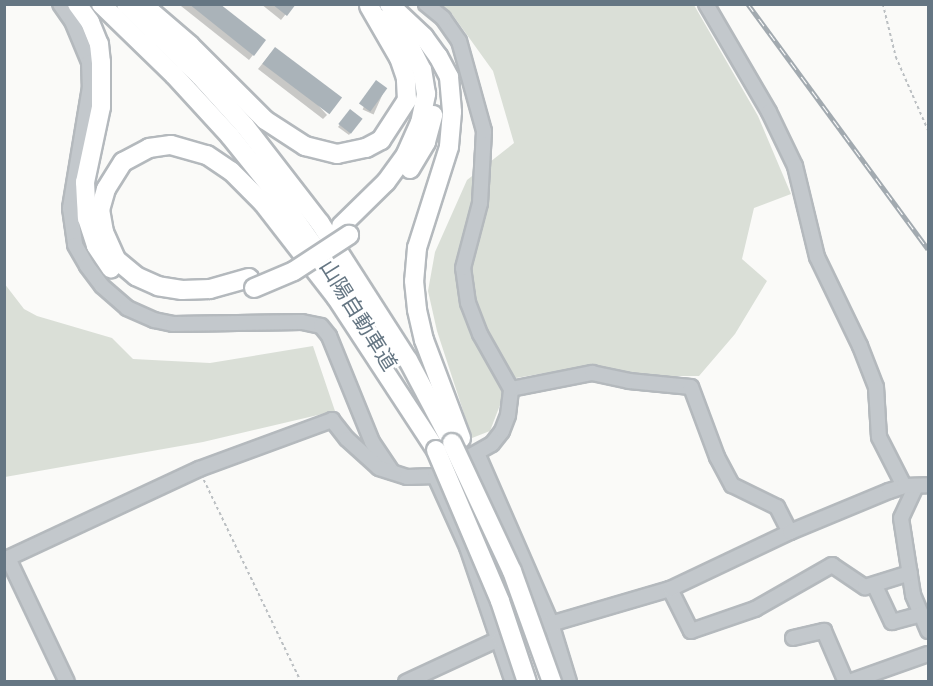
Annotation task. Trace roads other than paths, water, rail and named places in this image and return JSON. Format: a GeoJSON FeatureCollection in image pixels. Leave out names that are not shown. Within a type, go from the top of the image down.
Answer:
{"type":"FeatureCollection","features":[{"type":"Feature","properties":{"kind":"highway"},"geometry":{"type":"LineString","coordinates":[[77,4],[90,22],[99,44],[101,62],[101,108],[85,182],[87,218],[96,246],[113,271],[142,292],[173,300],[210,300],[252,283],[345,231],[392,192],[426,142],[436,105],[436,82],[424,37]]}},
{"type":"Feature","properties":{"kind":"highway","name":"山陽自動車道"},"geometry":{"type":"LineString","coordinates":[[101,4],[174,75],[230,136],[283,202],[450,444]]}},
{"type":"Feature","properties":{"kind":"highway","name":"山陽自動車道"},"geometry":{"type":"LineString","coordinates":[[126,4],[200,76],[245,126],[320,223],[390,330],[450,444],[527,681]]}},
{"type":"Feature","properties":{"kind":"highway"},"geometry":{"type":"LineString","coordinates":[[143,4],[190,45],[265,120],[305,146],[337,154],[358,151],[381,140],[407,100],[406,78],[399,58],[367,5]]}},
{"type":"Feature","properties":{"kind":"highway"},"geometry":{"type":"LineString","coordinates":[[389,4],[424,37],[438,56],[448,77],[452,112],[449,147],[417,248],[415,291],[424,340],[450,444]]}},
{"type":"Feature","properties":{"kind":"highway"},"geometry":{"type":"LineString","coordinates":[[345,231],[406,154],[420,123],[426,94],[422,70],[408,42],[367,5]]}},
{"type":"Feature","properties":{"kind":"highway"},"geometry":{"type":"LineString","coordinates":[[252,283],[182,290],[158,286],[136,276],[116,259],[104,232],[100,210],[106,189],[123,162],[149,148],[171,145],[207,155],[231,171],[263,203],[450,444],[512,571],[552,681]]}},
{"type":"Feature","properties":{"kind":"street"},"geometry":{"type":"LineString","coordinates":[[60,4],[72,21],[89,62],[90,87],[70,208],[75,245],[87,266],[102,286],[128,308],[154,320],[173,324],[302,322],[321,326],[329,336],[372,442],[392,472]]}},
{"type":"Feature","properties":{"kind":"street"},"geometry":{"type":"LineString","coordinates":[[67,681],[6,559],[199,469],[332,420],[361,454],[379,468],[407,477],[435,476],[492,444],[502,431],[508,415],[511,389],[480,334],[468,303],[463,268],[480,203],[484,131],[459,41],[443,18],[426,4]]}},
{"type":"Feature","properties":{"kind":"street"},"geometry":{"type":"LineString","coordinates":[[706,4],[769,112],[795,166],[817,257],[860,346],[876,387],[879,437],[916,486]]}},
{"type":"Feature","properties":{"kind":"street"},"geometry":{"type":"LineString","coordinates":[[511,389],[592,373],[629,381],[690,387],[728,479],[732,484],[777,507],[790,532]]}},
{"type":"Feature","properties":{"kind":"street"},"geometry":{"type":"LineString","coordinates":[[477,453],[551,622],[570,681]]}},
{"type":"Feature","properties":{"kind":"street"},"geometry":{"type":"LineString","coordinates":[[435,476],[466,547],[513,681]]}},
{"type":"Feature","properties":{"kind":"street"},"geometry":{"type":"LineString","coordinates":[[406,681],[499,639],[670,589],[790,532],[916,486]]}},
{"type":"Feature","properties":{"kind":"street"},"geometry":{"type":"LineString","coordinates":[[916,486],[901,518],[913,595],[928,631]]}},
{"type":"Feature","properties":{"kind":"street"},"geometry":{"type":"LineString","coordinates":[[670,589],[692,631],[754,609],[832,565],[865,587],[875,586],[910,573]]}},
{"type":"Feature","properties":{"kind":"street"},"geometry":{"type":"LineString","coordinates":[[875,586],[891,622],[921,614]]}},
{"type":"Feature","properties":{"kind":"street"},"geometry":{"type":"LineString","coordinates":[[793,638],[824,631],[847,681],[928,654]]}},
{"type":"Feature","properties":{"kind":"railway"},"geometry":{"type":"LineString","coordinates":[[748,4],[928,249]]}}]}
